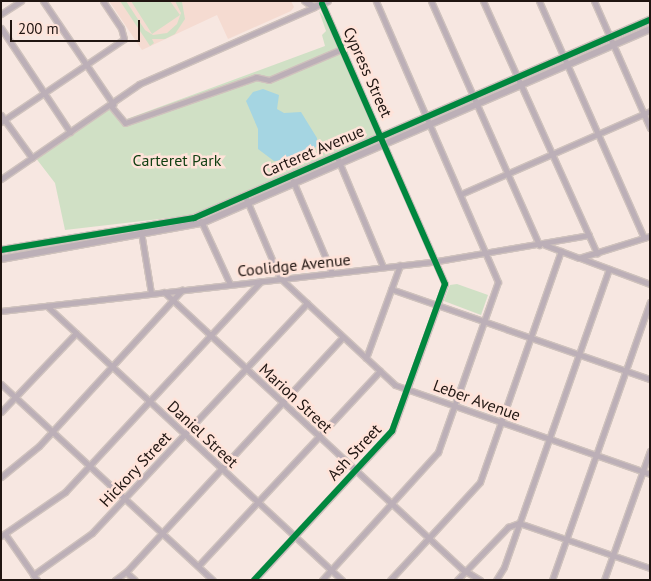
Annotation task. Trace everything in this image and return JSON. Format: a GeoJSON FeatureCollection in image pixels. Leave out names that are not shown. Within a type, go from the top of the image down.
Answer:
{"type":"FeatureCollection","features":[{"type":"Feature","properties":{"kind":"street"},"geometry":{"type":"LineString","coordinates":[[1,14],[21,1]]}},
{"type":"Feature","properties":{"kind":"street"},"geometry":{"type":"LineString","coordinates":[[43,1],[125,123],[256,77],[269,80],[344,48]]}},
{"type":"Feature","properties":{"kind":"street"},"geometry":{"type":"LineString","coordinates":[[32,158],[2,119],[124,39],[125,35],[102,1]]}},
{"type":"Feature","properties":{"kind":"street"},"geometry":{"type":"LineString","coordinates":[[305,1],[314,7]]}},
{"type":"Feature","properties":{"kind":"street"},"geometry":{"type":"LineString","coordinates":[[322,580],[438,452],[498,282],[376,1]]}},
{"type":"Feature","properties":{"kind":"street"},"geometry":{"type":"LineString","coordinates":[[432,1],[472,96],[542,245],[650,284]]}},
{"type":"Feature","properties":{"kind":"street"},"geometry":{"type":"LineString","coordinates":[[483,1],[597,253]]}},
{"type":"Feature","properties":{"kind":"street"},"geometry":{"type":"LineString","coordinates":[[539,1],[566,65],[647,237],[579,258]]}},
{"type":"Feature","properties":{"kind":"street"},"geometry":{"type":"LineString","coordinates":[[594,1],[650,128]]}},
{"type":"Feature","properties":{"kind":"street"},"geometry":{"type":"LineString","coordinates":[[1,179],[150,78],[325,3]]}},
{"type":"Feature","properties":{"kind":"street","name":"Cypress Street"},"geometry":{"type":"LineString","coordinates":[[325,3],[384,144],[437,261]]}},
{"type":"Feature","properties":{"kind":"street","name":"Carteret Avenue"},"geometry":{"type":"LineString","coordinates":[[1,250],[199,216],[650,20]]}},
{"type":"Feature","properties":{"kind":"street"},"geometry":{"type":"LineString","coordinates":[[1,28],[70,132]]}},
{"type":"Feature","properties":{"kind":"street","name":"Carteret Avenue"},"geometry":{"type":"LineString","coordinates":[[1,259],[142,236],[202,223],[650,29]]}},
{"type":"Feature","properties":{"kind":"street"},"geometry":{"type":"LineString","coordinates":[[461,194],[650,111]]}},
{"type":"Feature","properties":{"kind":"street"},"geometry":{"type":"LineString","coordinates":[[337,157],[383,267]]}},
{"type":"Feature","properties":{"kind":"street"},"geometry":{"type":"LineString","coordinates":[[291,176],[332,273]]}},
{"type":"Feature","properties":{"kind":"street"},"geometry":{"type":"LineString","coordinates":[[244,196],[280,278]]}},
{"type":"Feature","properties":{"kind":"street"},"geometry":{"type":"LineString","coordinates":[[199,216],[230,284]]}},
{"type":"Feature","properties":{"kind":"street"},"geometry":{"type":"LineString","coordinates":[[140,227],[151,294]]}},
{"type":"Feature","properties":{"kind":"street"},"geometry":{"type":"LineString","coordinates":[[91,235],[93,244]]}},
{"type":"Feature","properties":{"kind":"street","name":"Coolidge Avenue"},"geometry":{"type":"LineString","coordinates":[[1,311],[487,255],[589,235]]}},
{"type":"Feature","properties":{"kind":"street"},"geometry":{"type":"LineString","coordinates":[[20,248],[21,255]]}},
{"type":"Feature","properties":{"kind":"street"},"geometry":{"type":"LineString","coordinates":[[390,580],[480,482],[561,251]]}},
{"type":"Feature","properties":{"kind":"street","name":"Ash Street"},"geometry":{"type":"LineString","coordinates":[[254,580],[392,431],[409,389],[445,284],[437,261]]}},
{"type":"Feature","properties":{"kind":"street"},"geometry":{"type":"LineString","coordinates":[[366,358],[400,266]]}},
{"type":"Feature","properties":{"kind":"street"},"geometry":{"type":"LineString","coordinates":[[496,580],[504,567],[609,269]]}},
{"type":"Feature","properties":{"kind":"street","name":"Leber Avenue"},"geometry":{"type":"LineString","coordinates":[[280,278],[395,384],[650,474]]}},
{"type":"Feature","properties":{"kind":"street"},"geometry":{"type":"LineString","coordinates":[[35,577],[3,535],[55,500],[261,281]]}},
{"type":"Feature","properties":{"kind":"street"},"geometry":{"type":"LineString","coordinates":[[391,288],[650,379]]}},
{"type":"Feature","properties":{"kind":"street"},"geometry":{"type":"LineString","coordinates":[[1,477],[23,462],[53,432],[183,290]]}},
{"type":"Feature","properties":{"kind":"street","name":"Marion Street"},"geometry":{"type":"LineString","coordinates":[[164,292],[428,538],[466,571],[480,580]]}},
{"type":"Feature","properties":{"kind":"street"},"geometry":{"type":"LineString","coordinates":[[552,580],[650,302]]}},
{"type":"Feature","properties":{"kind":"street","name":"Hickory Street"},"geometry":{"type":"LineString","coordinates":[[35,577],[92,533],[307,303]]}},
{"type":"Feature","properties":{"kind":"street","name":"Daniel Street"},"geometry":{"type":"LineString","coordinates":[[47,306],[342,580]]}},
{"type":"Feature","properties":{"kind":"street"},"geometry":{"type":"LineString","coordinates":[[1,412],[76,333]]}},
{"type":"Feature","properties":{"kind":"street"},"geometry":{"type":"LineString","coordinates":[[114,580],[126,572],[343,337]]}},
{"type":"Feature","properties":{"kind":"street"},"geometry":{"type":"LineString","coordinates":[[198,566],[380,371]]}},
{"type":"Feature","properties":{"kind":"street"},"geometry":{"type":"LineString","coordinates":[[1,384],[124,500],[213,580]]}},
{"type":"Feature","properties":{"kind":"street"},"geometry":{"type":"LineString","coordinates":[[604,580],[650,451]]}},
{"type":"Feature","properties":{"kind":"street"},"geometry":{"type":"LineString","coordinates":[[457,580],[508,527],[518,523],[650,568]]}},
{"type":"Feature","properties":{"kind":"street"},"geometry":{"type":"LineString","coordinates":[[126,572],[135,580]]}},
{"type":"Feature","properties":{"kind":"shaded area"},"geometry":{"type":"Polygon","coordinates":[[[109,1],[291,1],[294,7],[291,11],[228,39],[217,15],[142,50],[109,1]]]}},
{"type":"Feature","properties":{"kind":"green space"},"geometry":{"type":"Polygon","coordinates":[[[120,1],[126,1],[145,30],[153,35],[167,33],[177,24],[181,13],[175,1],[182,2],[185,19],[175,34],[165,39],[152,39],[154,43],[150,46],[120,1]]]}},
{"type":"Feature","properties":{"kind":"green space"},"geometry":{"type":"Polygon","coordinates":[[[131,1],[170,1],[180,15],[152,34],[131,1]]]}},
{"type":"Feature","properties":{"kind":"green space","name":"Carteret Park"},"geometry":{"type":"Polygon","coordinates":[[[319,11],[329,24],[377,135],[194,215],[65,230],[55,183],[35,157],[112,103],[124,120],[325,46],[322,35],[326,31],[319,11]]]}},
{"type":"Feature","properties":{"kind":"green space"},"geometry":{"type":"Polygon","coordinates":[[[457,284],[488,295],[481,315],[444,301],[450,285],[457,284]]]}},
{"type":"Feature","properties":{"kind":"water"},"geometry":{"type":"Polygon","coordinates":[[[263,89],[279,95],[277,109],[284,113],[301,112],[317,138],[317,146],[300,160],[274,161],[258,149],[258,129],[246,101],[253,92],[263,89]]]}},
{"type":"Feature","properties":{"kind":"cycle path"},"geometry":{"type":"LineString","coordinates":[[254,580],[392,431],[445,284],[322,4]]}},
{"type":"Feature","properties":{"kind":"cycle path"},"geometry":{"type":"LineString","coordinates":[[1,250],[194,218],[650,20]]}}]}
